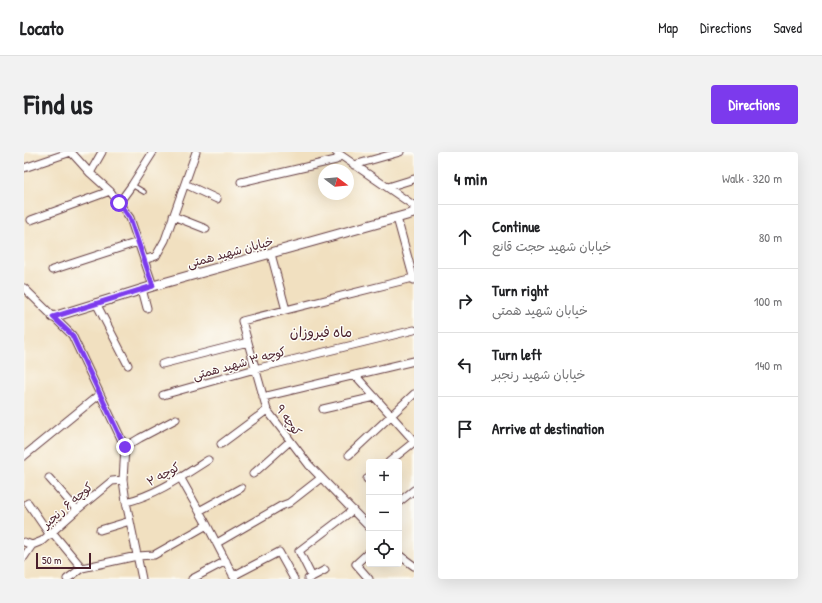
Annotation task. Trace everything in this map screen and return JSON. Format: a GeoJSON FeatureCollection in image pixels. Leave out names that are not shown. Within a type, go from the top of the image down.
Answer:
{"type":"FeatureCollection","features":[{"type":"Feature","properties":{"kind":"street"},"geometry":{"type":"LineString","coordinates":[[24,168],[71,152],[90,173],[110,191],[130,218],[153,286]]}},
{"type":"Feature","properties":{"kind":"street"},"geometry":{"type":"LineString","coordinates":[[90,173],[102,152]]}},
{"type":"Feature","properties":{"kind":"street"},"geometry":{"type":"LineString","coordinates":[[119,203],[152,152]]}},
{"type":"Feature","properties":{"kind":"street"},"geometry":{"type":"LineString","coordinates":[[144,260],[156,256],[164,241],[196,152]]}},
{"type":"Feature","properties":{"kind":"street"},"geometry":{"type":"LineString","coordinates":[[354,165],[400,152]]}},
{"type":"Feature","properties":{"kind":"street"},"geometry":{"type":"LineString","coordinates":[[241,182],[336,160],[338,154],[353,164]]}},
{"type":"Feature","properties":{"kind":"street"},"geometry":{"type":"LineString","coordinates":[[354,165],[413,205],[414,209]]}},
{"type":"Feature","properties":{"kind":"street"},"geometry":{"type":"LineString","coordinates":[[388,187],[414,179]]}},
{"type":"Feature","properties":{"kind":"street"},"geometry":{"type":"LineString","coordinates":[[185,184],[217,199]]}},
{"type":"Feature","properties":{"kind":"street"},"geometry":{"type":"LineString","coordinates":[[31,220],[110,191]]}},
{"type":"Feature","properties":{"kind":"street","name":"خیابان شهید همتی"},"geometry":{"type":"LineString","coordinates":[[53,317],[142,289],[414,213]]}},
{"type":"Feature","properties":{"kind":"street"},"geometry":{"type":"LineString","coordinates":[[173,216],[206,228]]}},
{"type":"Feature","properties":{"kind":"street"},"geometry":{"type":"LineString","coordinates":[[397,218],[414,279]]}},
{"type":"Feature","properties":{"kind":"street"},"geometry":{"type":"LineString","coordinates":[[52,270],[138,242]]}},
{"type":"Feature","properties":{"kind":"street"},"geometry":{"type":"LineString","coordinates":[[271,254],[286,310]]}},
{"type":"Feature","properties":{"kind":"street","name":"کوچه ۹"},"geometry":{"type":"LineString","coordinates":[[366,524],[309,465],[267,410],[242,321],[414,279]]}},
{"type":"Feature","properties":{"kind":"street"},"geometry":{"type":"LineString","coordinates":[[24,288],[72,335],[125,447],[123,480],[126,502],[142,579]]}},
{"type":"Feature","properties":{"kind":"street"},"geometry":{"type":"LineString","coordinates":[[142,289],[147,308]]}},
{"type":"Feature","properties":{"kind":"street"},"geometry":{"type":"LineString","coordinates":[[96,303],[128,365]]}},
{"type":"Feature","properties":{"kind":"street","name":"کوچه ۳ شهید همتی"},"geometry":{"type":"LineString","coordinates":[[163,395],[255,369],[414,330]]}},
{"type":"Feature","properties":{"kind":"street"},"geometry":{"type":"LineString","coordinates":[[162,364],[248,342]]}},
{"type":"Feature","properties":{"kind":"street"},"geometry":{"type":"LineString","coordinates":[[263,397],[414,361]]}},
{"type":"Feature","properties":{"kind":"street"},"geometry":{"type":"LineString","coordinates":[[355,375],[414,442],[393,459]]}},
{"type":"Feature","properties":{"kind":"street"},"geometry":{"type":"LineString","coordinates":[[24,456],[100,394]]}},
{"type":"Feature","properties":{"kind":"street"},"geometry":{"type":"LineString","coordinates":[[349,455],[414,394]]}},
{"type":"Feature","properties":{"kind":"street"},"geometry":{"type":"LineString","coordinates":[[323,409],[374,397]]}},
{"type":"Feature","properties":{"kind":"street"},"geometry":{"type":"LineString","coordinates":[[221,444],[267,410]]}},
{"type":"Feature","properties":{"kind":"street"},"geometry":{"type":"LineString","coordinates":[[125,447],[176,419]]}},
{"type":"Feature","properties":{"kind":"street"},"geometry":{"type":"LineString","coordinates":[[253,474],[290,441]]}},
{"type":"Feature","properties":{"kind":"street","name":"کوچه ۲"},"geometry":{"type":"LineString","coordinates":[[126,502],[137,500],[158,491],[208,460]]}},
{"type":"Feature","properties":{"kind":"street"},"geometry":{"type":"LineString","coordinates":[[49,478],[77,510]]}},
{"type":"Feature","properties":{"kind":"street"},"geometry":{"type":"LineString","coordinates":[[180,478],[234,577],[280,552],[294,579]]}},
{"type":"Feature","properties":{"kind":"street"},"geometry":{"type":"LineString","coordinates":[[216,543],[281,506],[289,503],[321,478]]}},
{"type":"Feature","properties":{"kind":"street","name":"کوچه ۶ رنجبر"},"geometry":{"type":"LineString","coordinates":[[32,545],[42,541],[112,481],[123,480]]}},
{"type":"Feature","properties":{"kind":"street"},"geometry":{"type":"LineString","coordinates":[[199,511],[241,488]]}},
{"type":"Feature","properties":{"kind":"street"},"geometry":{"type":"LineString","coordinates":[[402,500],[414,490]]}},
{"type":"Feature","properties":{"kind":"street"},"geometry":{"type":"LineString","coordinates":[[28,503],[51,533],[82,568]]}},
{"type":"Feature","properties":{"kind":"street"},"geometry":{"type":"LineString","coordinates":[[325,570],[310,578],[299,551],[353,510]]}},
{"type":"Feature","properties":{"kind":"street"},"geometry":{"type":"LineString","coordinates":[[100,530],[130,521]]}},
{"type":"Feature","properties":{"kind":"street"},"geometry":{"type":"LineString","coordinates":[[67,579],[82,568],[137,556],[154,555],[207,525]]}},
{"type":"Feature","properties":{"kind":"street"},"geometry":{"type":"LineString","coordinates":[[24,542],[32,545],[24,557]]}},
{"type":"Feature","properties":{"kind":"street"},"geometry":{"type":"LineString","coordinates":[[366,555],[356,564],[369,579]]}},
{"type":"Feature","properties":{"kind":"street"},"geometry":{"type":"LineString","coordinates":[[402,557],[414,566]]}},
{"type":"Feature","properties":{"kind":"street"},"geometry":{"type":"LineString","coordinates":[[192,579],[226,561]]}},
{"type":"Feature","properties":{"kind":"lane"},"geometry":{"type":"LineString","coordinates":[[132,185],[144,192]]}},
{"type":"Feature","properties":{"kind":"district","name":"ماه فیروزان"},"geometry":{"type":"Point","coordinates":[321,331]}},
{"type":"Feature","properties":{"kind":"route"},"geometry":{"type":"LineString","coordinates":[[119,203],[130,218],[153,286],[53,317],[72,335],[125,447]]}}]}
